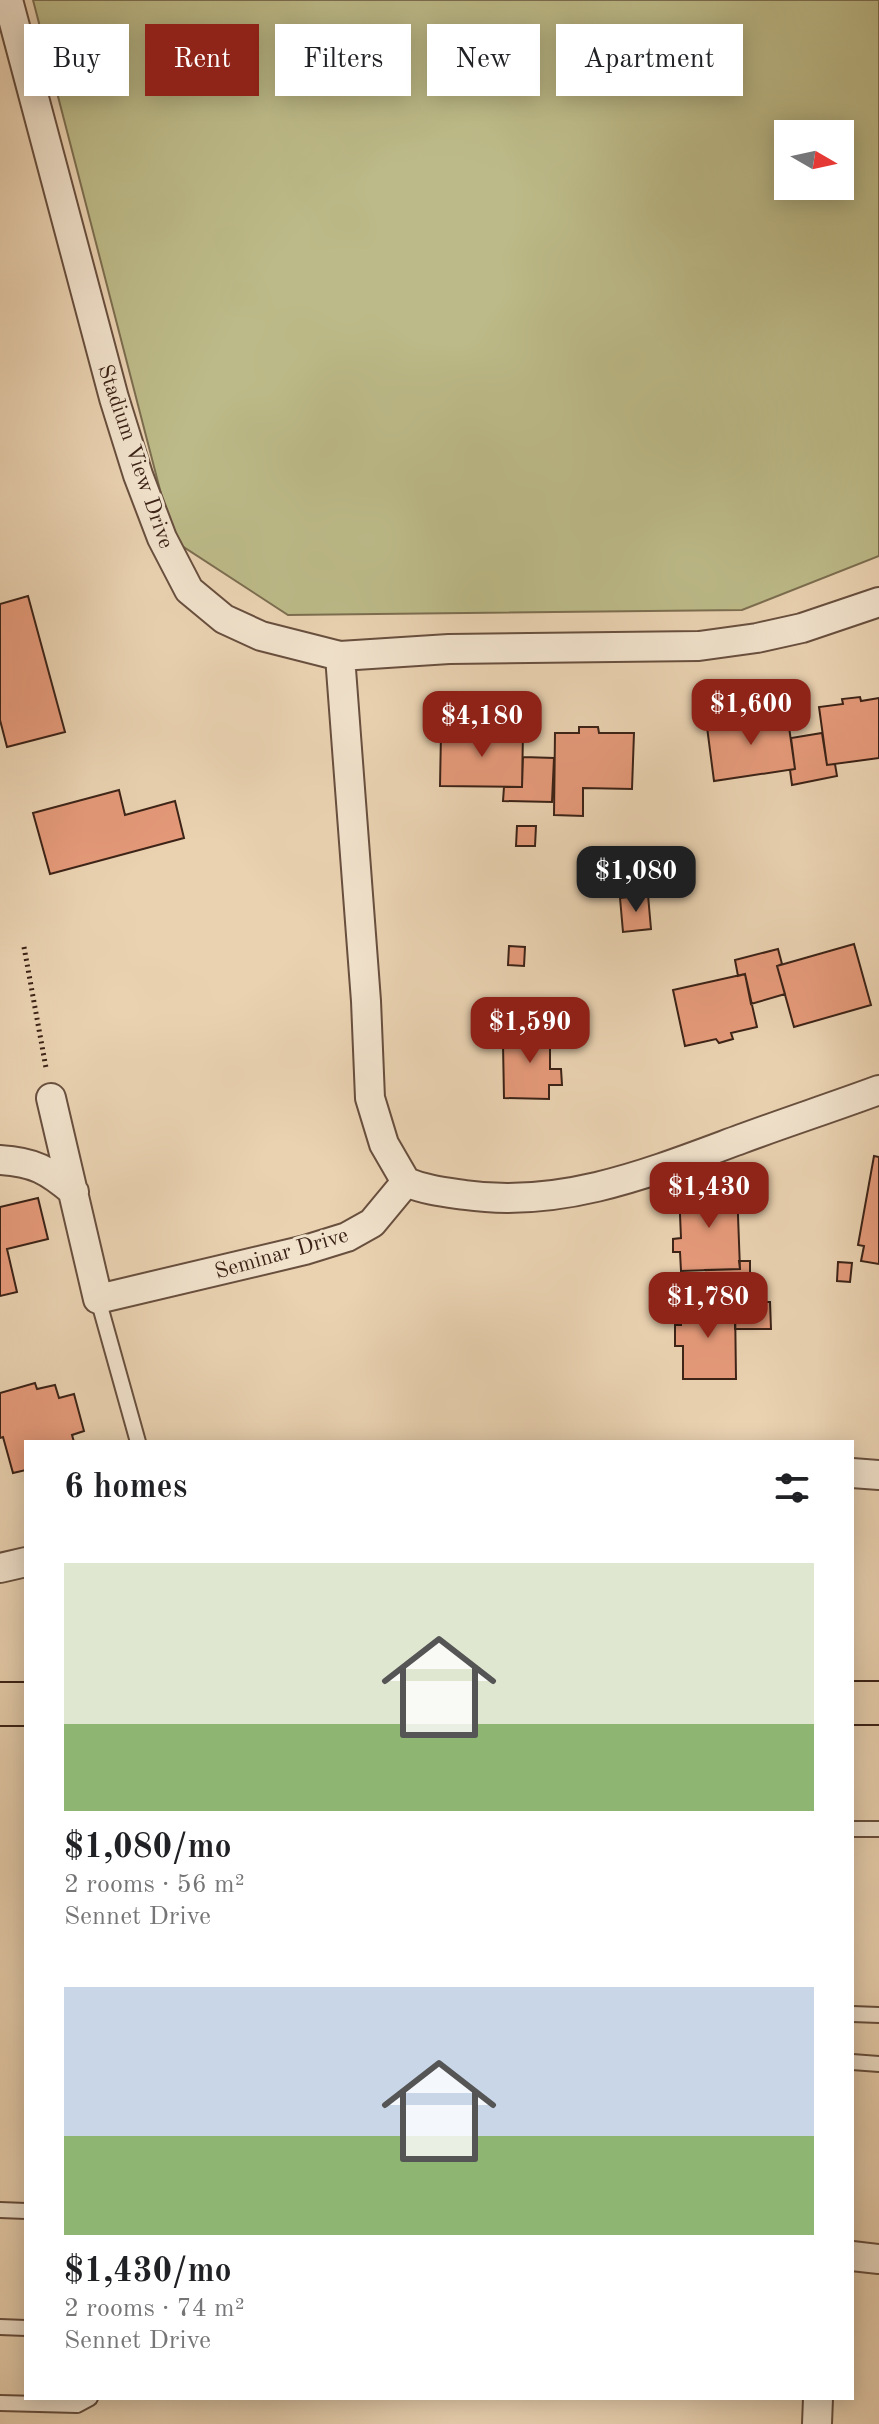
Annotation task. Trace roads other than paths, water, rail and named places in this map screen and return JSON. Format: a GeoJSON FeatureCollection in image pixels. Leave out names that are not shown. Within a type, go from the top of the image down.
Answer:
{"type":"FeatureCollection","features":[{"type":"Feature","properties":{"kind":"main road"},"geometry":{"type":"LineString","coordinates":[[854,1703],[879,1703]]}},
{"type":"Feature","properties":{"kind":"main road"},"geometry":{"type":"LineString","coordinates":[[0,1704],[24,1704]]}},
{"type":"Feature","properties":{"kind":"street","name":"Stadium View Drive"},"geometry":{"type":"LineString","coordinates":[[8,0],[114,398],[162,538],[189,590],[224,619],[261,636],[340,656],[449,649],[699,646],[802,628],[879,602]]}},
{"type":"Feature","properties":{"kind":"street"},"geometry":{"type":"LineString","coordinates":[[340,656],[366,1001],[370,1098],[384,1144],[406,1182],[424,1190],[474,1197],[512,1199],[567,1195],[686,1160],[879,1090]]}},
{"type":"Feature","properties":{"kind":"street"},"geometry":{"type":"LineString","coordinates":[[51,1098],[98,1299]]}},
{"type":"Feature","properties":{"kind":"street"},"geometry":{"type":"LineString","coordinates":[[0,1160],[25,1161],[50,1172],[74,1192]]}},
{"type":"Feature","properties":{"kind":"street","name":"Seminar Drive"},"geometry":{"type":"LineString","coordinates":[[98,1299],[347,1237],[372,1223],[406,1182]]}},
{"type":"Feature","properties":{"kind":"street"},"geometry":{"type":"LineString","coordinates":[[854,1473],[879,1475]]}},
{"type":"Feature","properties":{"kind":"street"},"geometry":{"type":"LineString","coordinates":[[0,1568],[24,1562]]}},
{"type":"Feature","properties":{"kind":"street"},"geometry":{"type":"LineString","coordinates":[[854,2256],[879,2259]]}},
{"type":"Feature","properties":{"kind":"street"},"geometry":{"type":"LineString","coordinates":[[817,2424],[818,2400]]}},
{"type":"Feature","properties":{"kind":"lane"},"geometry":{"type":"LineString","coordinates":[[98,1299],[137,1440]]}},
{"type":"Feature","properties":{"kind":"lane"},"geometry":{"type":"LineString","coordinates":[[854,1829],[879,1829]]}},
{"type":"Feature","properties":{"kind":"lane"},"geometry":{"type":"LineString","coordinates":[[854,2014],[879,2015]]}},
{"type":"Feature","properties":{"kind":"lane"},"geometry":{"type":"LineString","coordinates":[[854,2062],[879,2064]]}},
{"type":"Feature","properties":{"kind":"lane"},"geometry":{"type":"LineString","coordinates":[[0,2210],[24,2211]]}},
{"type":"Feature","properties":{"kind":"lane"},"geometry":{"type":"LineString","coordinates":[[0,2327],[24,2328]]}},
{"type":"Feature","properties":{"kind":"lane"},"geometry":{"type":"LineString","coordinates":[[0,2403],[77,2405],[86,2400]]}}]}
